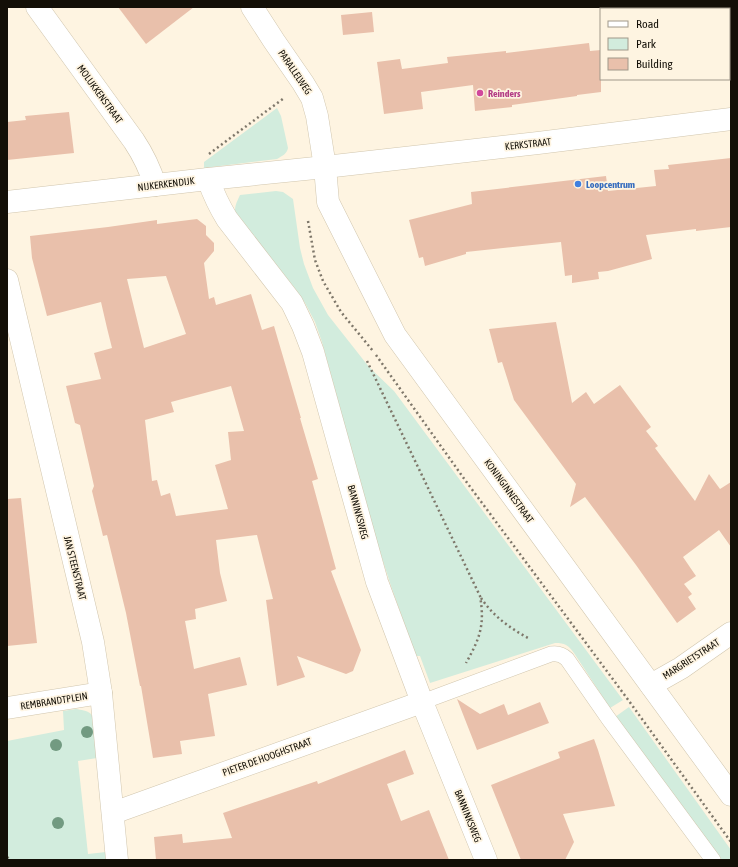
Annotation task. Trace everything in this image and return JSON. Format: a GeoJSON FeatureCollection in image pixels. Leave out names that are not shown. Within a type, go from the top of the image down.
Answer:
{"type":"FeatureCollection","features":[{"type":"Feature","properties":{"kind":"street","name":"MOLUKKENSTRAAT"},"geometry":{"type":"LineString","coordinates":[[37,7],[142,153],[149,167],[155,185]]}},
{"type":"Feature","properties":{"kind":"street","name":"PARALLELWEG"},"geometry":{"type":"LineString","coordinates":[[252,7],[312,98],[317,116],[325,167]]}},
{"type":"Feature","properties":{"kind":"street","name":"KERKSTRAAT"},"geometry":{"type":"LineString","coordinates":[[325,167],[731,120]]}},
{"type":"Feature","properties":{"kind":"street","name":"NIJKERKENDIJK"},"geometry":{"type":"LineString","coordinates":[[7,202],[208,178],[325,167]]}},
{"type":"Feature","properties":{"kind":"street","name":"KONINGINNESTRAAT"},"geometry":{"type":"LineString","coordinates":[[325,167],[328,202],[395,334],[731,795]]}},
{"type":"Feature","properties":{"kind":"street","name":"BANNINKSWEG"},"geometry":{"type":"LineString","coordinates":[[208,178],[213,195],[227,219],[292,303],[314,352],[377,582],[422,702],[486,860]]}},
{"type":"Feature","properties":{"kind":"street","name":"JAN STEENSTRAAT"},"geometry":{"type":"LineString","coordinates":[[7,280],[93,642],[101,694],[117,860]]}},
{"type":"Feature","properties":{"kind":"street","name":"MARGRIETSTRAAT"},"geometry":{"type":"LineString","coordinates":[[651,685],[681,668],[731,633]]}},
{"type":"Feature","properties":{"kind":"street","name":"REMBRANDTPLEIN"},"geometry":{"type":"LineString","coordinates":[[7,708],[101,694]]}},
{"type":"Feature","properties":{"kind":"street","name":"PIETER DE HOOGHSTRAAT"},"geometry":{"type":"LineString","coordinates":[[113,813],[422,702]]}},
{"type":"Feature","properties":{"kind":"lane"},"geometry":{"type":"LineString","coordinates":[[422,702],[550,654],[560,654],[566,659],[713,860]]}},
{"type":"Feature","properties":{"kind":"path"},"geometry":{"type":"LineString","coordinates":[[208,178],[198,168],[198,162],[303,83]]}},
{"type":"Feature","properties":{"kind":"path"},"geometry":{"type":"LineString","coordinates":[[367,361],[480,596],[493,613],[505,624],[560,654]]}},
{"type":"Feature","properties":{"kind":"path"},"geometry":{"type":"LineString","coordinates":[[445,693],[475,647],[482,619],[480,596]]}},
{"type":"Feature","properties":{"kind":"path"},"geometry":{"type":"LineString","coordinates":[[7,857],[10,860]]}},
{"type":"Feature","properties":{"kind":"green space"},"geometry":{"type":"Polygon","coordinates":[[[277,108],[281,116],[288,148],[284,155],[277,159],[204,168],[204,162],[277,108]]]}},
{"type":"Feature","properties":{"kind":"green space"},"geometry":{"type":"Polygon","coordinates":[[[276,191],[283,192],[293,199],[300,248],[304,264],[313,288],[328,315],[369,367],[394,391],[623,700],[610,708],[572,650],[564,644],[558,643],[430,683],[420,656],[416,656],[373,530],[322,342],[315,322],[305,303],[294,287],[235,212],[240,195],[276,191]]]}},
{"type":"Feature","properties":{"kind":"green space"},"geometry":{"type":"Polygon","coordinates":[[[629,707],[731,850],[731,860],[719,860],[615,717],[629,707]]]}},
{"type":"Feature","properties":{"kind":"green space"},"geometry":{"type":"Polygon","coordinates":[[[76,709],[86,711],[91,714],[93,717],[96,735],[97,758],[78,761],[88,854],[106,852],[107,860],[7,860],[7,741],[64,730],[63,711],[76,709]]]}},
{"type":"Feature","properties":{"kind":"building"},"geometry":{"type":"Polygon","coordinates":[[[118,7],[194,7],[146,44],[118,7]]]}},
{"type":"Feature","properties":{"kind":"building"},"geometry":{"type":"Polygon","coordinates":[[[372,12],[374,32],[343,35],[341,15],[372,12]]]}},
{"type":"Feature","properties":{"kind":"building"},"geometry":{"type":"Polygon","coordinates":[[[589,43],[590,51],[600,50],[601,92],[512,105],[512,107],[475,111],[473,85],[421,92],[423,109],[384,114],[377,62],[400,59],[402,69],[448,63],[447,57],[506,51],[506,53],[589,43]]]}},
{"type":"Feature","properties":{"kind":"building"},"geometry":{"type":"Polygon","coordinates":[[[69,112],[74,153],[7,160],[7,122],[26,120],[25,116],[69,112]]]}},
{"type":"Feature","properties":{"kind":"building"},"geometry":{"type":"Polygon","coordinates":[[[731,158],[731,227],[696,231],[696,229],[646,235],[652,259],[608,271],[598,272],[599,279],[572,283],[572,275],[565,276],[561,242],[466,252],[466,254],[425,266],[423,257],[419,258],[409,220],[472,204],[471,192],[606,176],[608,191],[656,186],[654,170],[669,169],[668,165],[731,158]]]}},
{"type":"Feature","properties":{"kind":"building"},"geometry":{"type":"Polygon","coordinates":[[[197,219],[206,226],[206,235],[214,243],[214,251],[204,263],[209,299],[214,297],[216,305],[251,294],[262,330],[274,326],[318,479],[312,481],[336,569],[331,571],[361,650],[353,671],[346,674],[297,656],[305,677],[277,686],[266,600],[273,599],[257,535],[216,540],[220,573],[227,601],[195,609],[196,619],[185,621],[194,669],[240,657],[247,685],[208,694],[215,736],[180,741],[182,754],[153,758],[141,686],[126,613],[107,535],[103,536],[92,491],[94,486],[80,425],[75,423],[66,386],[101,379],[94,353],[112,348],[101,302],[47,316],[32,258],[30,236],[157,220],[157,224],[197,219]],[[166,276],[127,279],[144,348],[186,334],[166,276]],[[231,386],[171,402],[174,412],[145,420],[152,481],[157,480],[161,496],[170,493],[176,516],[228,509],[215,465],[231,460],[228,432],[244,431],[231,386]]]}},
{"type":"Feature","properties":{"kind":"building"},"geometry":{"type":"Polygon","coordinates":[[[556,322],[572,403],[586,392],[594,404],[620,385],[651,427],[646,431],[658,446],[655,448],[695,501],[709,474],[720,489],[731,482],[731,547],[719,530],[683,557],[696,576],[684,584],[692,594],[688,597],[696,609],[677,623],[585,497],[570,507],[576,484],[514,400],[502,362],[498,363],[489,329],[556,322]]]}},
{"type":"Feature","properties":{"kind":"building"},"geometry":{"type":"Polygon","coordinates":[[[21,498],[37,643],[7,646],[7,499],[21,498]]]}},
{"type":"Feature","properties":{"kind":"building"},"geometry":{"type":"Polygon","coordinates":[[[457,699],[480,714],[504,704],[508,715],[540,702],[549,723],[477,750],[457,699]]]}},
{"type":"Feature","properties":{"kind":"building"},"geometry":{"type":"Polygon","coordinates":[[[594,739],[615,806],[563,814],[574,842],[565,860],[521,860],[491,785],[560,758],[558,752],[594,739]]]}},
{"type":"Feature","properties":{"kind":"building"},"geometry":{"type":"Polygon","coordinates":[[[405,750],[414,774],[387,784],[401,821],[429,810],[449,860],[156,860],[154,837],[182,834],[183,843],[232,838],[223,813],[317,781],[318,784],[405,750]]]}},
{"type":"Feature","properties":{"kind":"place","name":"Reinders"},"geometry":{"type":"Point","coordinates":[480,93]}},
{"type":"Feature","properties":{"kind":"place","name":"Loopcentrum"},"geometry":{"type":"Point","coordinates":[578,184]}}]}
